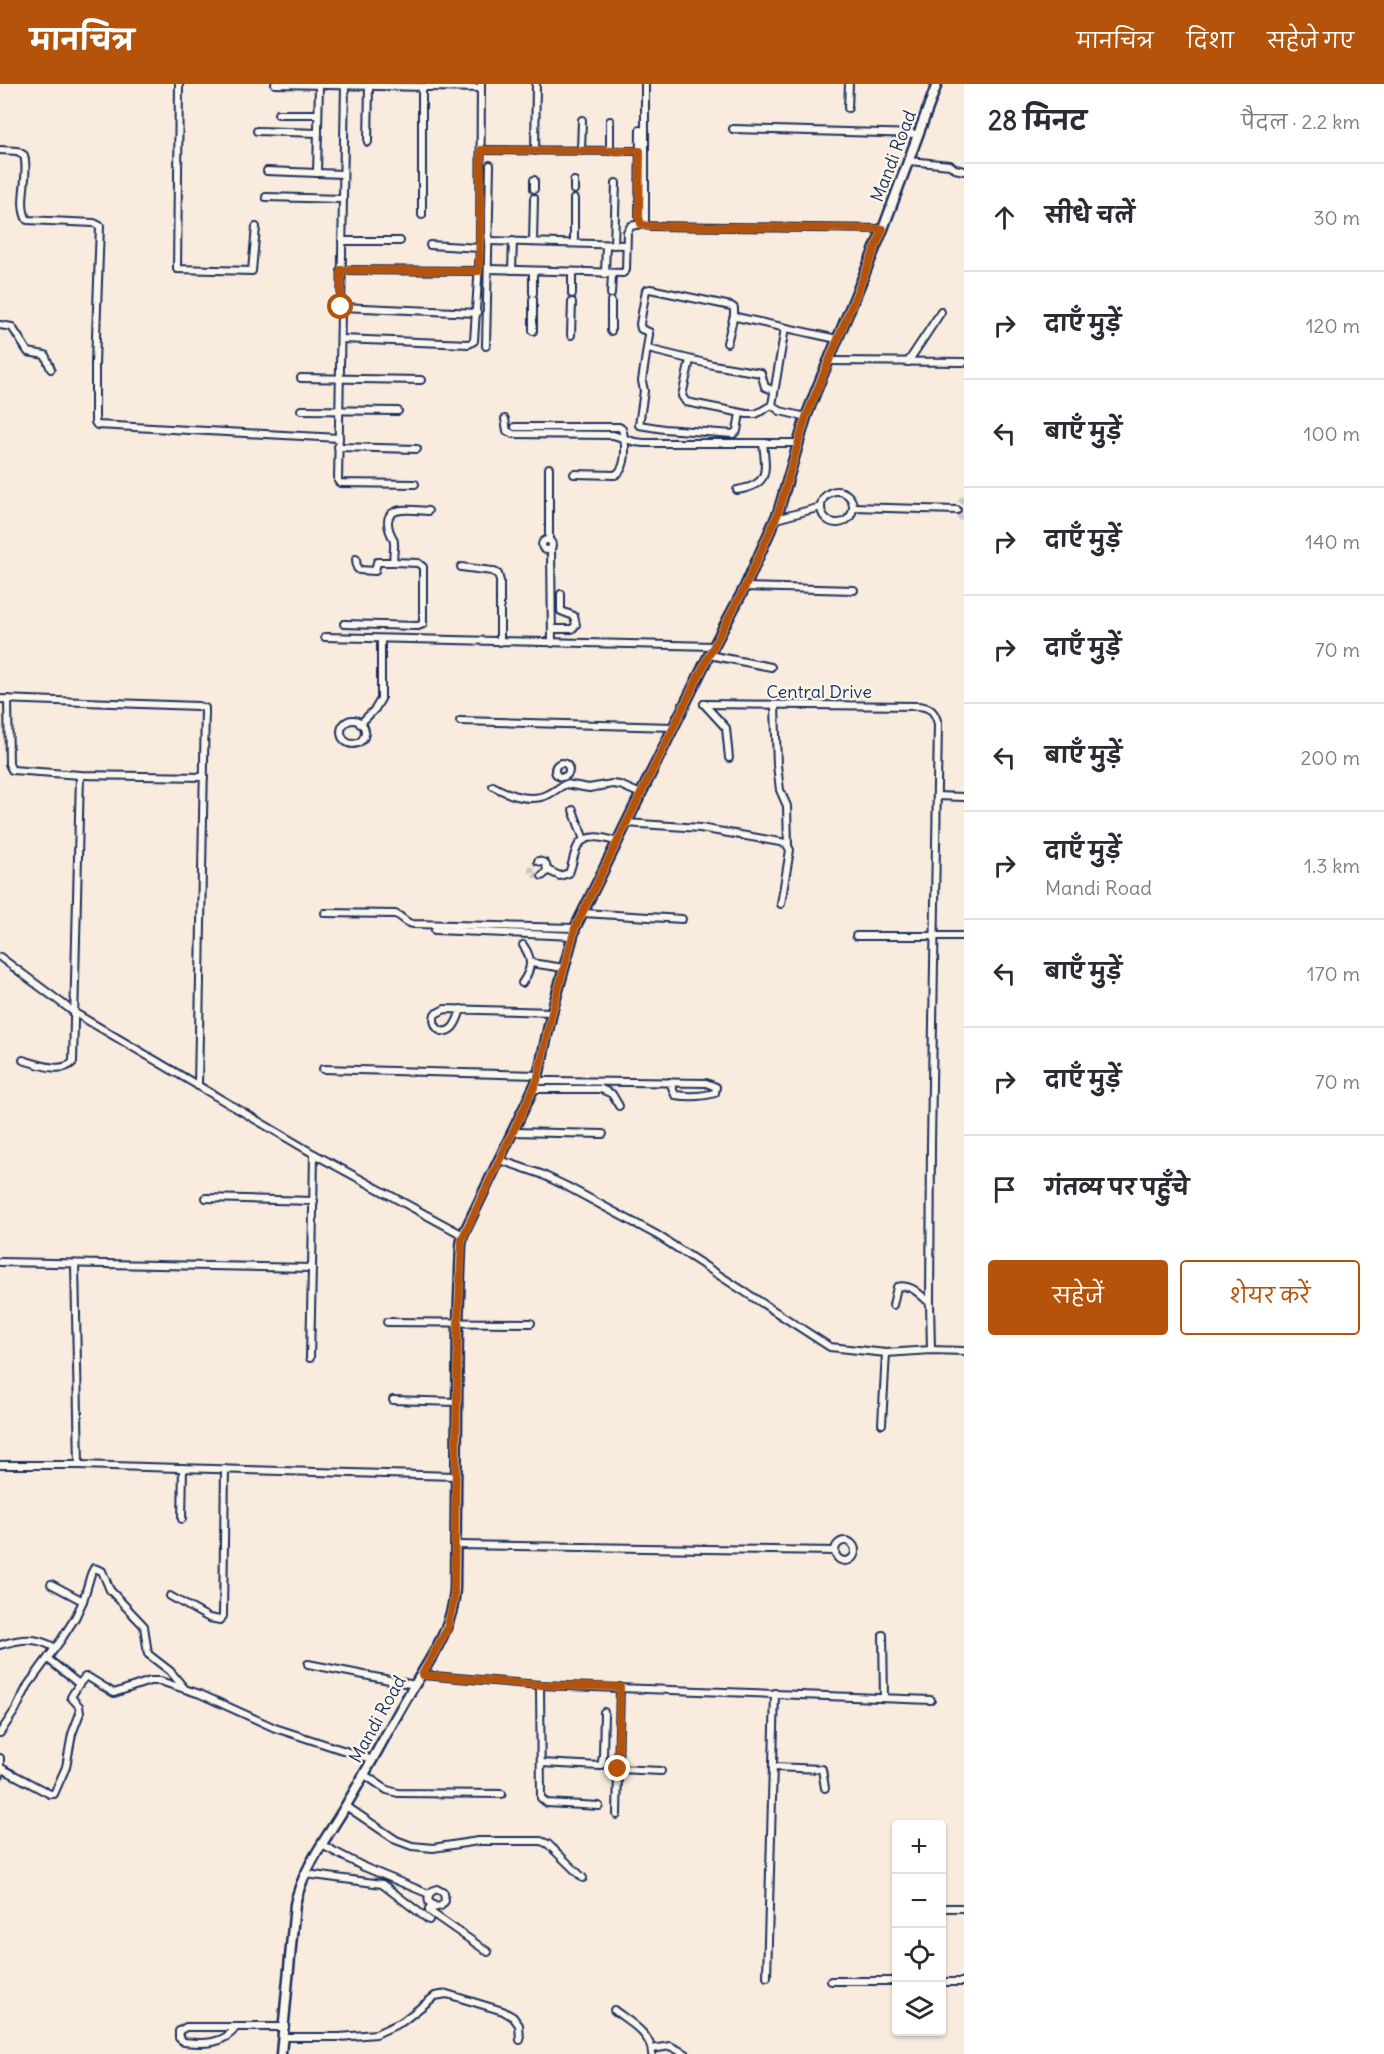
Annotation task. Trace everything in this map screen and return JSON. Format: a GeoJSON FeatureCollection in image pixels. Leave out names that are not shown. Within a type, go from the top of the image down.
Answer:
{"type":"FeatureCollection","features":[{"type":"Feature","properties":{"kind":"street"},"geometry":{"type":"LineString","coordinates":[[179,84],[177,269],[252,271],[256,227]]}},
{"type":"Feature","properties":{"kind":"street"},"geometry":{"type":"LineString","coordinates":[[275,84],[481,86],[480,248],[473,343],[341,339]]}},
{"type":"Feature","properties":{"kind":"street"},"geometry":{"type":"LineString","coordinates":[[535,151],[536,84]]}},
{"type":"Feature","properties":{"kind":"street"},"geometry":{"type":"LineString","coordinates":[[643,224],[645,84]]}},
{"type":"Feature","properties":{"kind":"street"},"geometry":{"type":"LineString","coordinates":[[848,108],[849,84]]}},
{"type":"Feature","properties":{"kind":"street","name":"Mandi Road"},"geometry":{"type":"LineString","coordinates":[[281,2054],[295,1904],[299,1888],[422,1675],[451,1617],[456,1545],[458,1324],[463,1235],[536,1082],[574,932],[673,727],[745,587],[776,519],[787,489],[806,417],[883,229],[937,84]]}},
{"type":"Feature","properties":{"kind":"street"},"geometry":{"type":"LineString","coordinates":[[316,173],[319,85]]}},
{"type":"Feature","properties":{"kind":"street"},"geometry":{"type":"LineString","coordinates":[[345,85],[339,482],[415,484]]}},
{"type":"Feature","properties":{"kind":"street"},"geometry":{"type":"LineString","coordinates":[[368,142],[369,86]]}},
{"type":"Feature","properties":{"kind":"street"},"geometry":{"type":"LineString","coordinates":[[422,215],[425,86]]}},
{"type":"Feature","properties":{"kind":"street"},"geometry":{"type":"LineString","coordinates":[[278,114],[318,114]]}},
{"type":"Feature","properties":{"kind":"street"},"geometry":{"type":"LineString","coordinates":[[581,151],[582,120]]}},
{"type":"Feature","properties":{"kind":"street"},"geometry":{"type":"LineString","coordinates":[[610,121],[610,151]]}},
{"type":"Feature","properties":{"kind":"street"},"geometry":{"type":"LineString","coordinates":[[733,129],[919,134]]}},
{"type":"Feature","properties":{"kind":"street"},"geometry":{"type":"LineString","coordinates":[[640,130],[639,217],[643,224]]}},
{"type":"Feature","properties":{"kind":"street"},"geometry":{"type":"LineString","coordinates":[[257,131],[318,133]]}},
{"type":"Feature","properties":{"kind":"street"},"geometry":{"type":"LineString","coordinates":[[0,150],[17,151],[24,155],[26,166],[24,209],[27,220],[94,223],[100,226],[95,364],[95,422],[97,425],[339,438]]}},
{"type":"Feature","properties":{"kind":"street"},"geometry":{"type":"LineString","coordinates":[[481,150],[640,151]]}},
{"type":"Feature","properties":{"kind":"street"},"geometry":{"type":"LineString","coordinates":[[909,161],[950,165],[964,171]]}},
{"type":"Feature","properties":{"kind":"street"},"geometry":{"type":"LineString","coordinates":[[486,346],[490,165]]}},
{"type":"Feature","properties":{"kind":"street"},"geometry":{"type":"LineString","coordinates":[[267,171],[343,174]]}},
{"type":"Feature","properties":{"kind":"street"},"geometry":{"type":"LineString","coordinates":[[534,180],[534,189]]}},
{"type":"Feature","properties":{"kind":"street"},"geometry":{"type":"LineString","coordinates":[[574,181],[574,190]]}},
{"type":"Feature","properties":{"kind":"street"},"geometry":{"type":"LineString","coordinates":[[614,245],[616,183]]}},
{"type":"Feature","properties":{"kind":"street"},"geometry":{"type":"LineString","coordinates":[[266,197],[343,199]]}},
{"type":"Feature","properties":{"kind":"street"},"geometry":{"type":"LineString","coordinates":[[533,242],[534,198]]}},
{"type":"Feature","properties":{"kind":"street"},"geometry":{"type":"LineString","coordinates":[[573,243],[574,199]]}},
{"type":"Feature","properties":{"kind":"street"},"geometry":{"type":"LineString","coordinates":[[488,269],[608,274],[625,272],[628,228],[643,224],[883,229]]}},
{"type":"Feature","properties":{"kind":"street"},"geometry":{"type":"LineString","coordinates":[[342,241],[400,241]]}},
{"type":"Feature","properties":{"kind":"street"},"geometry":{"type":"LineString","coordinates":[[489,241],[626,245]]}},
{"type":"Feature","properties":{"kind":"street"},"geometry":{"type":"LineString","coordinates":[[512,270],[513,241]]}},
{"type":"Feature","properties":{"kind":"street"},"geometry":{"type":"LineString","coordinates":[[430,245],[480,248]]}},
{"type":"Feature","properties":{"kind":"street"},"geometry":{"type":"LineString","coordinates":[[606,245],[611,298],[611,331]]}},
{"type":"Feature","properties":{"kind":"street"},"geometry":{"type":"LineString","coordinates":[[341,270],[479,271]]}},
{"type":"Feature","properties":{"kind":"street"},"geometry":{"type":"LineString","coordinates":[[533,271],[533,331]]}},
{"type":"Feature","properties":{"kind":"street"},"geometry":{"type":"LineString","coordinates":[[572,272],[572,294]]}},
{"type":"Feature","properties":{"kind":"street"},"geometry":{"type":"LineString","coordinates":[[727,343],[734,315],[733,307],[648,290],[645,292],[640,324],[641,328],[649,333],[639,425],[732,434],[737,432],[740,413]]}},
{"type":"Feature","properties":{"kind":"street"},"geometry":{"type":"LineString","coordinates":[[572,302],[572,335]]}},
{"type":"Feature","properties":{"kind":"street"},"geometry":{"type":"LineString","coordinates":[[341,307],[477,313]]}},
{"type":"Feature","properties":{"kind":"street"},"geometry":{"type":"LineString","coordinates":[[908,362],[941,312]]}},
{"type":"Feature","properties":{"kind":"street"},"geometry":{"type":"LineString","coordinates":[[734,315],[837,339]]}},
{"type":"Feature","properties":{"kind":"street"},"geometry":{"type":"LineString","coordinates":[[0,325],[12,327],[26,350],[45,355],[51,369]]}},
{"type":"Feature","properties":{"kind":"street"},"geometry":{"type":"LineString","coordinates":[[772,405],[785,328]]}},
{"type":"Feature","properties":{"kind":"street"},"geometry":{"type":"LineString","coordinates":[[648,349],[713,366],[761,373],[765,387],[773,390]]}},
{"type":"Feature","properties":{"kind":"street"},"geometry":{"type":"LineString","coordinates":[[690,360],[682,396],[684,401],[740,413],[756,414],[772,405]]}},
{"type":"Feature","properties":{"kind":"street"},"geometry":{"type":"LineString","coordinates":[[830,361],[964,362]]}},
{"type":"Feature","properties":{"kind":"street"},"geometry":{"type":"LineString","coordinates":[[302,378],[421,380]]}},
{"type":"Feature","properties":{"kind":"street"},"geometry":{"type":"LineString","coordinates":[[772,405],[780,411],[806,417]]}},
{"type":"Feature","properties":{"kind":"street"},"geometry":{"type":"LineString","coordinates":[[301,410],[398,411]]}},
{"type":"Feature","properties":{"kind":"street"},"geometry":{"type":"LineString","coordinates":[[505,419],[507,431],[513,434],[613,435],[644,443],[799,443]]}},
{"type":"Feature","properties":{"kind":"street"},"geometry":{"type":"LineString","coordinates":[[515,427],[619,427],[622,429],[624,438],[621,472],[615,475],[573,474]]}},
{"type":"Feature","properties":{"kind":"street"},"geometry":{"type":"LineString","coordinates":[[737,490],[754,487],[764,476],[766,468],[763,443]]}},
{"type":"Feature","properties":{"kind":"street"},"geometry":{"type":"LineString","coordinates":[[338,447],[417,449]]}},
{"type":"Feature","properties":{"kind":"street"},"geometry":{"type":"LineString","coordinates":[[549,468],[552,643]]}},
{"type":"Feature","properties":{"kind":"street"},"geometry":{"type":"LineString","coordinates":[[837,491],[846,494],[854,507],[847,520],[837,524],[824,517],[821,507],[824,498],[837,491]]}},
{"type":"Feature","properties":{"kind":"street"},"geometry":{"type":"LineString","coordinates":[[776,519],[821,507]]}},
{"type":"Feature","properties":{"kind":"street"},"geometry":{"type":"LineString","coordinates":[[854,507],[957,510]]}},
{"type":"Feature","properties":{"kind":"street"},"geometry":{"type":"LineString","coordinates":[[394,562],[394,542],[388,528],[389,515],[399,510],[428,511]]}},
{"type":"Feature","properties":{"kind":"street"},"geometry":{"type":"LineString","coordinates":[[344,624],[418,626],[423,624],[423,567],[418,564],[377,562],[375,571],[364,571],[357,568],[356,559]]}},
{"type":"Feature","properties":{"kind":"street"},"geometry":{"type":"LineString","coordinates":[[461,567],[492,571],[498,574],[500,642]]}},
{"type":"Feature","properties":{"kind":"street"},"geometry":{"type":"LineString","coordinates":[[745,587],[854,590]]}},
{"type":"Feature","properties":{"kind":"street"},"geometry":{"type":"LineString","coordinates":[[552,629],[572,630],[576,625],[573,616],[561,610],[561,594]]}},
{"type":"Feature","properties":{"kind":"street"},"geometry":{"type":"LineString","coordinates":[[365,624],[365,639]]}},
{"type":"Feature","properties":{"kind":"street"},"geometry":{"type":"LineString","coordinates":[[325,638],[714,646]]}},
{"type":"Feature","properties":{"kind":"street"},"geometry":{"type":"LineString","coordinates":[[360,724],[375,709],[381,699],[381,640]]}},
{"type":"Feature","properties":{"kind":"street"},"geometry":{"type":"LineString","coordinates":[[709,655],[771,668]]}},
{"type":"Feature","properties":{"kind":"street"},"geometry":{"type":"LineString","coordinates":[[198,1086],[206,712],[204,707],[4,699],[10,769],[80,775],[204,777]]}},
{"type":"Feature","properties":{"kind":"street","name":"Central Drive"},"geometry":{"type":"LineString","coordinates":[[729,758],[726,728],[705,704],[924,706],[933,711],[938,724],[937,796]]}},
{"type":"Feature","properties":{"kind":"street"},"geometry":{"type":"LineString","coordinates":[[775,706],[779,781],[788,809],[790,850],[781,904]]}},
{"type":"Feature","properties":{"kind":"street"},"geometry":{"type":"LineString","coordinates":[[460,721],[673,727]]}},
{"type":"Feature","properties":{"kind":"street"},"geometry":{"type":"LineString","coordinates":[[24,1060],[53,1068],[66,1067],[73,1062],[80,775]]}},
{"type":"Feature","properties":{"kind":"street"},"geometry":{"type":"LineString","coordinates":[[564,776],[566,784]]}},
{"type":"Feature","properties":{"kind":"street"},"geometry":{"type":"LineString","coordinates":[[493,786],[511,795],[529,798],[547,795],[566,784],[589,788],[620,785],[641,794]]}},
{"type":"Feature","properties":{"kind":"street"},"geometry":{"type":"LineString","coordinates":[[931,1350],[937,796],[964,797]]}},
{"type":"Feature","properties":{"kind":"street"},"geometry":{"type":"LineString","coordinates":[[573,810],[584,840]]}},
{"type":"Feature","properties":{"kind":"street"},"geometry":{"type":"LineString","coordinates":[[626,823],[711,829],[760,837],[788,845]]}},
{"type":"Feature","properties":{"kind":"street"},"geometry":{"type":"LineString","coordinates":[[538,861],[545,863],[547,870],[560,876],[569,873],[576,848],[584,840],[596,837],[617,842]]}},
{"type":"Feature","properties":{"kind":"street"},"geometry":{"type":"LineString","coordinates":[[542,876],[547,870]]}},
{"type":"Feature","properties":{"kind":"street"},"geometry":{"type":"LineString","coordinates":[[583,913],[682,919]]}},
{"type":"Feature","properties":{"kind":"street"},"geometry":{"type":"LineString","coordinates":[[325,914],[395,914],[413,924],[574,932]]}},
{"type":"Feature","properties":{"kind":"street"},"geometry":{"type":"LineString","coordinates":[[435,930],[574,932]]}},
{"type":"Feature","properties":{"kind":"street"},"geometry":{"type":"LineString","coordinates":[[856,936],[964,936]]}},
{"type":"Feature","properties":{"kind":"street"},"geometry":{"type":"LineString","coordinates":[[522,983],[531,963],[523,945]]}},
{"type":"Feature","properties":{"kind":"street"},"geometry":{"type":"LineString","coordinates":[[0,957],[75,1013],[315,1154],[463,1235]]}},
{"type":"Feature","properties":{"kind":"street"},"geometry":{"type":"LineString","coordinates":[[531,963],[564,968]]}},
{"type":"Feature","properties":{"kind":"street"},"geometry":{"type":"LineString","coordinates":[[461,1009],[458,1019],[448,1030],[443,1032],[434,1026],[435,1014],[445,1009],[461,1009],[552,1012]]}},
{"type":"Feature","properties":{"kind":"street"},"geometry":{"type":"LineString","coordinates":[[322,1069],[536,1082],[601,1089],[612,1094],[619,1106]]}},
{"type":"Feature","properties":{"kind":"street"},"geometry":{"type":"LineString","coordinates":[[536,1082],[670,1082],[706,1083],[716,1087],[715,1093],[703,1096],[675,1095],[670,1082]]}},
{"type":"Feature","properties":{"kind":"street"},"geometry":{"type":"LineString","coordinates":[[513,1132],[603,1134]]}},
{"type":"Feature","properties":{"kind":"street"},"geometry":{"type":"LineString","coordinates":[[310,1358],[315,1154]]}},
{"type":"Feature","properties":{"kind":"street"},"geometry":{"type":"LineString","coordinates":[[500,1160],[541,1174],[657,1235],[824,1344],[837,1348],[886,1353],[931,1350],[964,1351]]}},
{"type":"Feature","properties":{"kind":"street"},"geometry":{"type":"LineString","coordinates":[[206,1198],[314,1201]]}},
{"type":"Feature","properties":{"kind":"street"},"geometry":{"type":"LineString","coordinates":[[0,1262],[312,1268]]}},
{"type":"Feature","properties":{"kind":"street"},"geometry":{"type":"LineString","coordinates":[[75,1264],[79,1465]]}},
{"type":"Feature","properties":{"kind":"street"},"geometry":{"type":"LineString","coordinates":[[893,1305],[897,1287],[904,1286],[911,1288],[930,1303]]}},
{"type":"Feature","properties":{"kind":"street"},"geometry":{"type":"LineString","coordinates":[[387,1322],[531,1323]]}},
{"type":"Feature","properties":{"kind":"street"},"geometry":{"type":"LineString","coordinates":[[882,1424],[886,1353]]}},
{"type":"Feature","properties":{"kind":"street"},"geometry":{"type":"LineString","coordinates":[[393,1400],[457,1402]]}},
{"type":"Feature","properties":{"kind":"street"},"geometry":{"type":"LineString","coordinates":[[0,1465],[79,1465],[455,1476]]}},
{"type":"Feature","properties":{"kind":"street"},"geometry":{"type":"LineString","coordinates":[[182,1519],[183,1468]]}},
{"type":"Feature","properties":{"kind":"street"},"geometry":{"type":"LineString","coordinates":[[170,1596],[210,1618],[220,1620],[223,1616],[225,1470]]}},
{"type":"Feature","properties":{"kind":"street"},"geometry":{"type":"LineString","coordinates":[[456,1545],[835,1551]]}},
{"type":"Feature","properties":{"kind":"street"},"geometry":{"type":"LineString","coordinates":[[0,1733],[28,1685],[62,1640],[83,1601],[94,1568],[104,1574],[112,1592],[144,1626],[148,1654],[170,1671],[184,1689]]}},
{"type":"Feature","properties":{"kind":"street"},"geometry":{"type":"LineString","coordinates":[[51,1584],[83,1601]]}},
{"type":"Feature","properties":{"kind":"street"},"geometry":{"type":"LineString","coordinates":[[884,1635],[884,1698]]}},
{"type":"Feature","properties":{"kind":"street"},"geometry":{"type":"LineString","coordinates":[[0,1645],[32,1639],[55,1648]]}},
{"type":"Feature","properties":{"kind":"street"},"geometry":{"type":"LineString","coordinates":[[48,1659],[79,1684]]}},
{"type":"Feature","properties":{"kind":"street"},"geometry":{"type":"LineString","coordinates":[[308,1664],[415,1685]]}},
{"type":"Feature","properties":{"kind":"street"},"geometry":{"type":"LineString","coordinates":[[422,1675],[540,1685],[931,1700]]}},
{"type":"Feature","properties":{"kind":"street"},"geometry":{"type":"LineString","coordinates":[[1,1767],[50,1794],[54,1794],[66,1767],[72,1734],[80,1713],[79,1706],[71,1696],[85,1677],[114,1693],[152,1680],[160,1681],[228,1705],[268,1725],[373,1760]]}},
{"type":"Feature","properties":{"kind":"street"},"geometry":{"type":"LineString","coordinates":[[540,1685],[541,1798],[547,1803],[600,1806]]}},
{"type":"Feature","properties":{"kind":"street"},"geometry":{"type":"LineString","coordinates":[[617,1815],[620,1687]]}},
{"type":"Feature","properties":{"kind":"street"},"geometry":{"type":"LineString","coordinates":[[767,1977],[775,1693]]}},
{"type":"Feature","properties":{"kind":"street"},"geometry":{"type":"LineString","coordinates":[[540,1763],[601,1766],[604,1712]]}},
{"type":"Feature","properties":{"kind":"street"},"geometry":{"type":"LineString","coordinates":[[0,1758],[0,1775]]}},
{"type":"Feature","properties":{"kind":"street"},"geometry":{"type":"LineString","coordinates":[[773,1767],[822,1769],[825,1788]]}},
{"type":"Feature","properties":{"kind":"street"},"geometry":{"type":"LineString","coordinates":[[618,1769],[661,1771]]}},
{"type":"Feature","properties":{"kind":"street"},"geometry":{"type":"LineString","coordinates":[[365,1775],[387,1790],[398,1793],[502,1794]]}},
{"type":"Feature","properties":{"kind":"street"},"geometry":{"type":"LineString","coordinates":[[346,1806],[396,1840],[412,1846],[433,1848],[478,1840],[541,1841],[548,1844],[583,1878]]}},
{"type":"Feature","properties":{"kind":"street"},"geometry":{"type":"LineString","coordinates":[[322,1845],[364,1867],[429,1894]]}},
{"type":"Feature","properties":{"kind":"street"},"geometry":{"type":"LineString","coordinates":[[306,1874],[382,1884],[429,1920]]}},
{"type":"Feature","properties":{"kind":"street"},"geometry":{"type":"LineString","coordinates":[[429,1894],[436,1889],[444,1893],[445,1901],[441,1906],[429,1909],[429,1911],[488,1952]]}},
{"type":"Feature","properties":{"kind":"street"},"geometry":{"type":"LineString","coordinates":[[429,1894],[429,1902],[436,1907]]}},
{"type":"Feature","properties":{"kind":"street"},"geometry":{"type":"LineString","coordinates":[[946,1908],[964,1908]]}},
{"type":"Feature","properties":{"kind":"street"},"geometry":{"type":"LineString","coordinates":[[831,1981],[892,1982]]}},
{"type":"Feature","properties":{"kind":"street"},"geometry":{"type":"LineString","coordinates":[[946,1982],[964,1982]]}},
{"type":"Feature","properties":{"kind":"street"},"geometry":{"type":"LineString","coordinates":[[236,2027],[215,2043],[184,2042],[179,2038],[179,2031],[186,2027],[236,2027],[340,2037],[376,2034],[402,2022],[435,1996],[447,1994],[513,2017],[519,2025],[520,2040]]}},
{"type":"Feature","properties":{"kind":"street"},"geometry":{"type":"LineString","coordinates":[[614,2010],[647,2038],[652,2051],[670,2046],[686,2054]]}},
{"type":"Feature","properties":{"kind":"tunnel"},"geometry":{"type":"LineString","coordinates":[[964,498],[958,510],[964,521]]}},
{"type":"Feature","properties":{"kind":"tunnel"},"geometry":{"type":"LineString","coordinates":[[538,861],[532,865],[531,870],[534,875],[542,876]]}},
{"type":"Feature","properties":{"kind":"route"},"geometry":{"type":"LineString","coordinates":[[341,307],[341,270],[479,271],[481,150],[640,151],[639,217],[641,224],[648,226],[883,229],[806,417],[787,489],[778,513],[745,587],[709,655],[575,928],[552,1012],[537,1081],[471,1217],[461,1245],[454,1599],[447,1629],[422,1675],[540,1685],[620,1687],[618,1769]]}}]}
